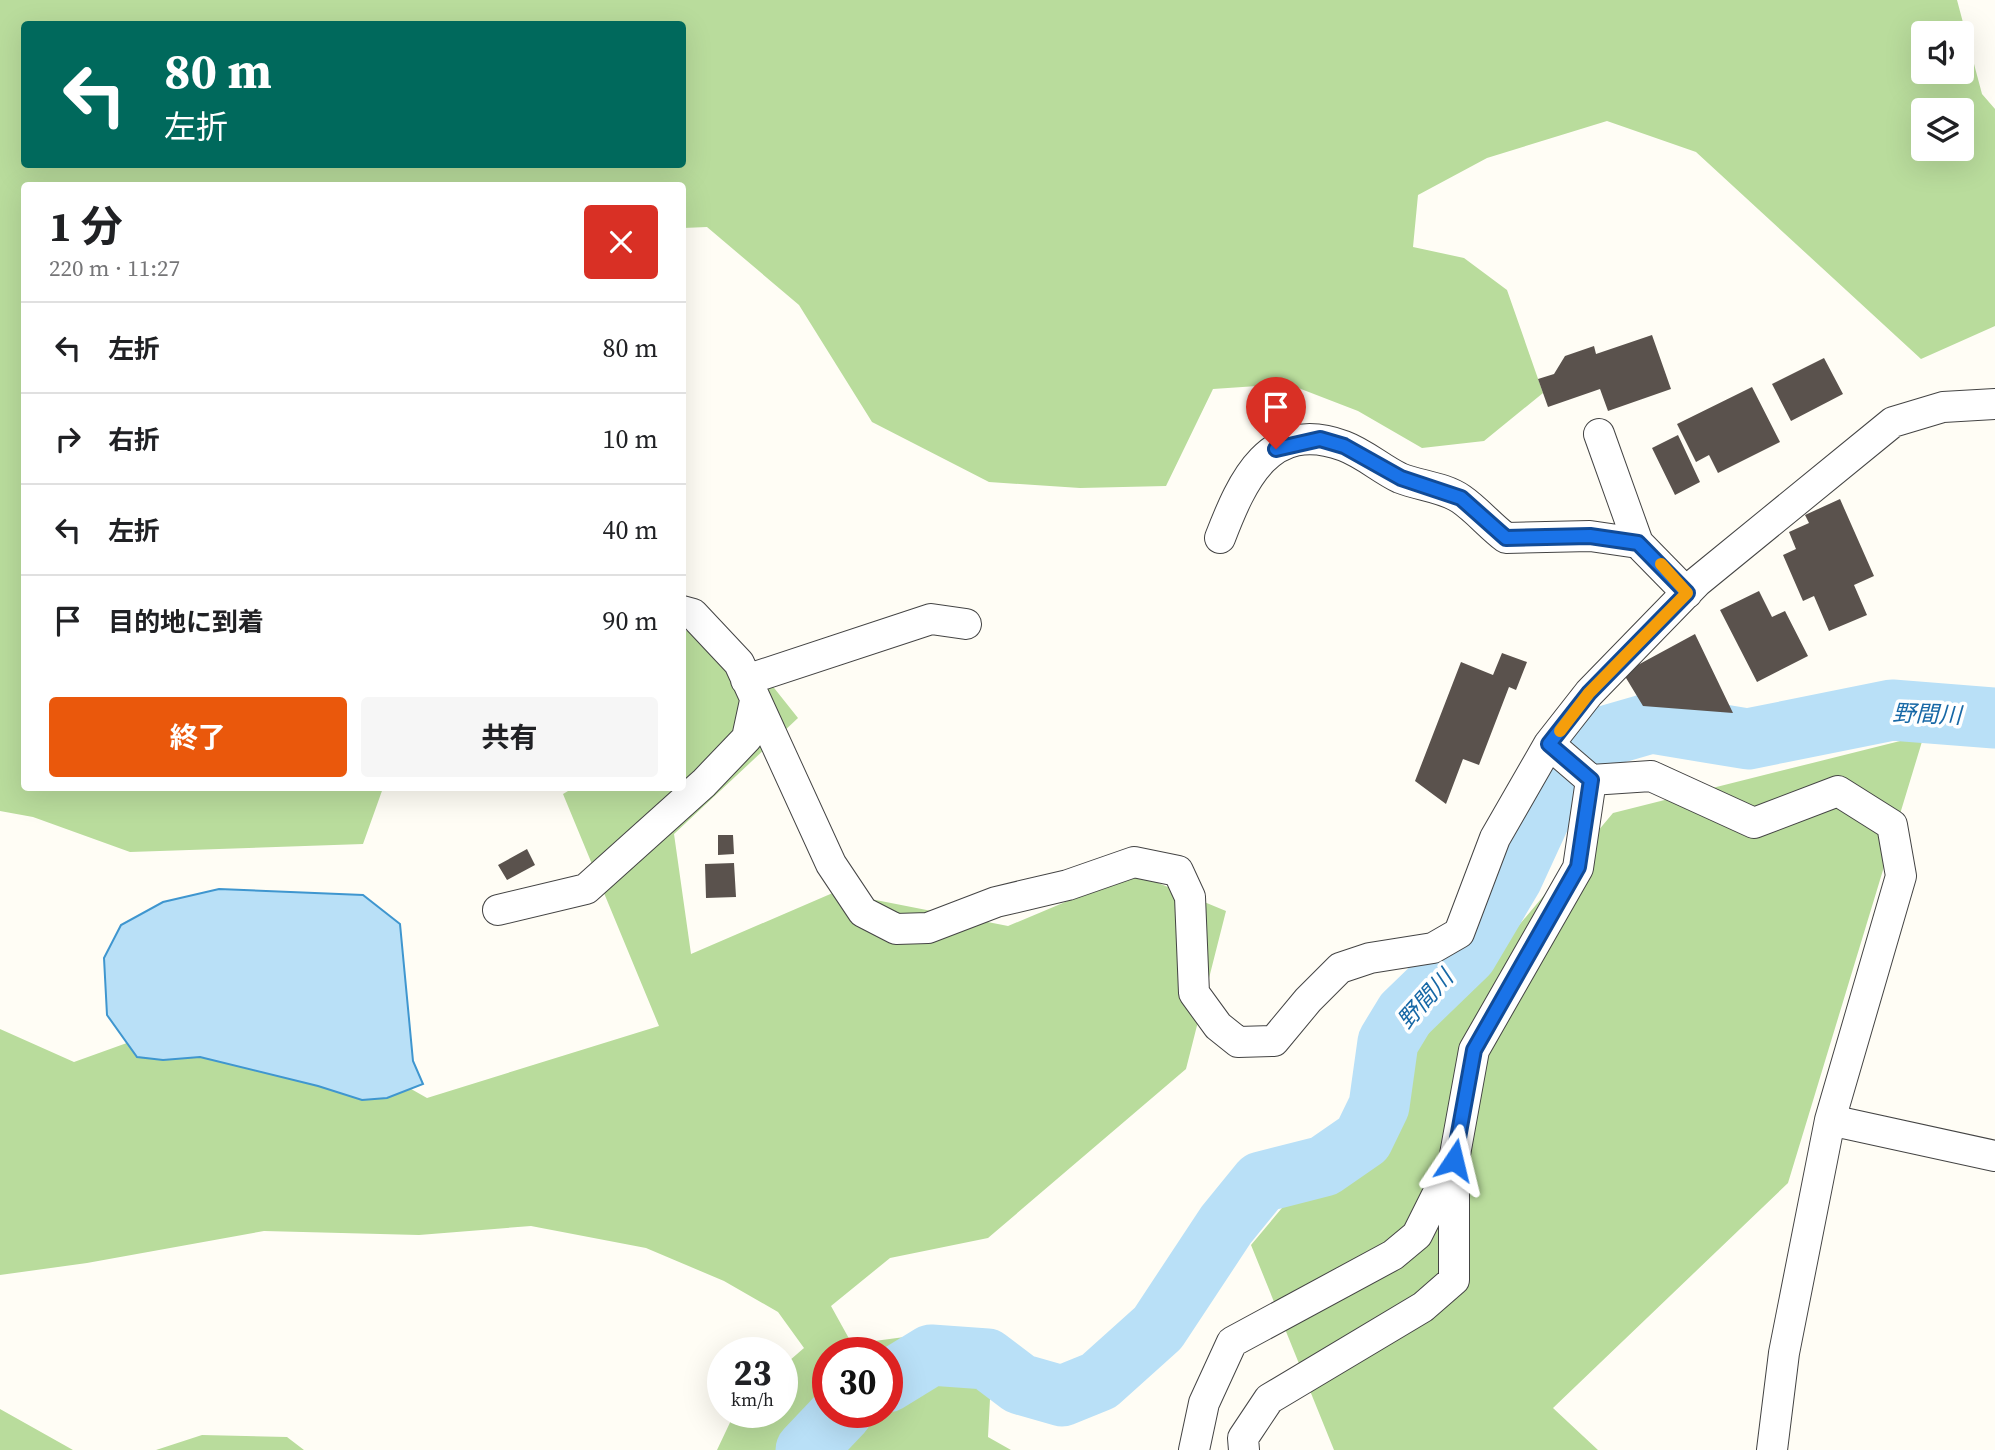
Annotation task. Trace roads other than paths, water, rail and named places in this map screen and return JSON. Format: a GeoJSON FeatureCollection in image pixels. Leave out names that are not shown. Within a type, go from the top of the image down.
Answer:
{"type":"FeatureCollection","features":[{"type":"Feature","properties":{"kind":"street"},"geometry":{"type":"LineString","coordinates":[[686,612],[693,614],[739,663],[831,864],[863,912],[896,929],[928,928],[996,902],[1069,885],[1134,862],[1178,871],[1189,897],[1194,993],[1218,1026],[1238,1042],[1274,1041],[1308,1000],[1340,968],[1370,958],[1433,948],[1459,933],[1495,838],[1549,744],[1589,693],[1687,593],[1893,422],[1943,407],[1995,404]]}},
{"type":"Feature","properties":{"kind":"street"},"geometry":{"type":"LineString","coordinates":[[1599,434],[1638,543],[1687,593]]}},
{"type":"Feature","properties":{"kind":"street"},"geometry":{"type":"LineString","coordinates":[[1220,538],[1239,491],[1259,461],[1276,449],[1320,439],[1369,458],[1401,478],[1461,498],[1506,538],[1590,536],[1638,543]]}},
{"type":"Feature","properties":{"kind":"street"},"geometry":{"type":"LineString","coordinates":[[751,691],[931,619],[966,624]]}},
{"type":"Feature","properties":{"kind":"street"},"geometry":{"type":"LineString","coordinates":[[498,910],[586,889],[704,783],[747,738],[751,691]]}},
{"type":"Feature","properties":{"kind":"street"},"geometry":{"type":"LineString","coordinates":[[1549,744],[1591,780],[1651,776],[1754,822],[1838,791],[1892,825],[1901,876],[1830,1120],[1784,1353],[1772,1450]]}},
{"type":"Feature","properties":{"kind":"street"},"geometry":{"type":"LineString","coordinates":[[1244,1450],[1243,1438],[1269,1399],[1423,1307],[1454,1280],[1454,1160],[1474,1050],[1578,867],[1591,780]]}},
{"type":"Feature","properties":{"kind":"street"},"geometry":{"type":"LineString","coordinates":[[1830,1120],[1995,1156]]}},
{"type":"Feature","properties":{"kind":"street"},"geometry":{"type":"LineString","coordinates":[[1194,1450],[1204,1403],[1232,1342],[1393,1255],[1417,1235],[1454,1160]]}},
{"type":"Feature","properties":{"kind":"water"},"geometry":{"type":"Polygon","coordinates":[[[219,889],[363,895],[400,924],[413,1061],[423,1084],[387,1098],[362,1100],[318,1086],[200,1057],[163,1060],[137,1057],[107,1015],[104,958],[121,925],[163,902],[219,889]]]}},
{"type":"Feature","properties":{"kind":"waterway","name":"野間川"},"geometry":{"type":"LineString","coordinates":[[903,1372],[931,1355],[987,1359],[1020,1384],[1062,1396],[1099,1381],[1158,1328],[1226,1225],[1261,1182],[1324,1166],[1363,1139],[1379,1106],[1388,1042],[1405,1014],[1467,954],[1512,878],[1552,791],[1599,738],[1651,723],[1748,739],[1892,710],[1995,718]]}},
{"type":"Feature","properties":{"kind":"waterway","name":"野間川"},"geometry":{"type":"LineString","coordinates":[[806,1450],[827,1428]]}}]}
